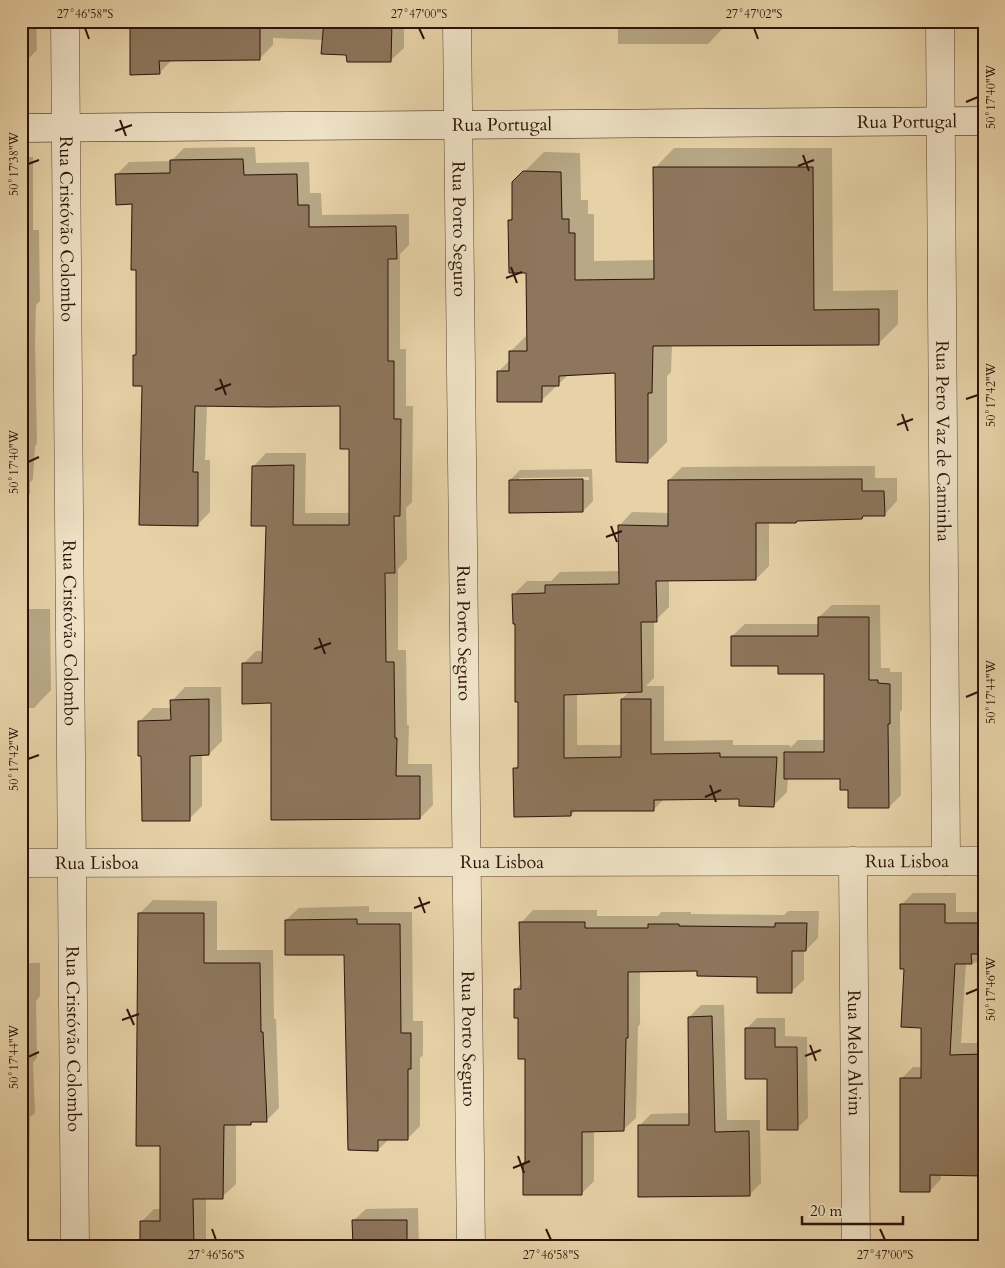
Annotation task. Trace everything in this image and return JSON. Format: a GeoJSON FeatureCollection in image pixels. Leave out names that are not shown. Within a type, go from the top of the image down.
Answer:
{"type":"FeatureCollection","features":[{"type":"Feature","properties":{"kind":"street","name":"Rua Cristóvão Colombo"},"geometry":{"type":"LineString","coordinates":[[65,21],[75,1247]]}},
{"type":"Feature","properties":{"kind":"street","name":"Rua Porto Seguro"},"geometry":{"type":"LineString","coordinates":[[457,21],[470,1247]]}},
{"type":"Feature","properties":{"kind":"street","name":"Rua Pero Vaz de Caminha"},"geometry":{"type":"LineString","coordinates":[[940,21],[946,861]]}},
{"type":"Feature","properties":{"kind":"street","name":"Rua Portugal"},"geometry":{"type":"LineString","coordinates":[[21,128],[984,122]]}},
{"type":"Feature","properties":{"kind":"street","name":"Rua Melo Alvim"},"geometry":{"type":"LineString","coordinates":[[853,861],[856,1247]]}},
{"type":"Feature","properties":{"kind":"street","name":"Rua Lisboa"},"geometry":{"type":"LineString","coordinates":[[21,863],[984,861]]}},
{"type":"Feature","properties":{"kind":"building"},"geometry":{"type":"Polygon","coordinates":[[[324,21],[392,21],[391,62],[347,62],[346,55],[321,54],[324,21]]]}},
{"type":"Feature","properties":{"kind":"building"},"geometry":{"type":"Polygon","coordinates":[[[170,23],[170,25],[183,25],[183,27],[260,25],[260,60],[159,61],[160,74],[130,75],[130,24],[170,23]]]}},
{"type":"Feature","properties":{"kind":"building"},"geometry":{"type":"Polygon","coordinates":[[[243,159],[244,175],[297,174],[298,205],[309,205],[309,227],[396,226],[397,259],[388,259],[388,361],[394,361],[394,419],[401,419],[400,516],[394,516],[395,573],[385,573],[386,662],[394,662],[395,738],[397,738],[396,776],[420,776],[420,819],[271,820],[271,703],[242,704],[242,663],[262,663],[266,526],[251,526],[252,466],[294,465],[293,525],[349,525],[349,449],[340,449],[340,406],[195,406],[193,472],[198,472],[198,526],[139,525],[142,386],[133,386],[133,355],[136,355],[136,270],[131,270],[132,204],[116,205],[115,174],[170,173],[170,160],[243,159]]]}},
{"type":"Feature","properties":{"kind":"building"},"geometry":{"type":"Polygon","coordinates":[[[653,167],[813,167],[814,310],[879,309],[879,345],[653,346],[652,393],[648,393],[648,463],[616,462],[615,373],[559,376],[559,386],[542,386],[542,402],[497,402],[497,371],[509,371],[509,351],[527,351],[526,273],[509,273],[508,220],[512,220],[512,182],[523,171],[561,172],[562,219],[569,219],[569,233],[575,233],[575,280],[654,279],[653,167]]]}},
{"type":"Feature","properties":{"kind":"building"},"geometry":{"type":"Polygon","coordinates":[[[583,479],[583,512],[509,513],[509,480],[583,479]]]}},
{"type":"Feature","properties":{"kind":"building"},"geometry":{"type":"Polygon","coordinates":[[[862,479],[862,491],[884,491],[885,516],[863,516],[862,519],[797,521],[796,523],[756,523],[756,580],[656,581],[657,622],[641,622],[642,692],[564,695],[564,758],[621,757],[621,699],[651,699],[651,754],[720,753],[720,757],[777,757],[774,807],[739,806],[739,799],[654,800],[654,811],[571,811],[571,816],[514,817],[513,768],[518,768],[518,702],[515,702],[515,624],[513,624],[512,594],[545,593],[545,585],[619,584],[618,525],[668,526],[668,480],[862,479]]]}},
{"type":"Feature","properties":{"kind":"building"},"geometry":{"type":"Polygon","coordinates":[[[818,617],[869,617],[869,680],[878,680],[878,683],[890,684],[890,724],[888,724],[889,808],[848,808],[848,790],[840,790],[840,779],[784,779],[784,752],[824,752],[824,674],[778,674],[778,666],[731,666],[731,636],[818,636],[818,617]]]}},
{"type":"Feature","properties":{"kind":"building"},"geometry":{"type":"Polygon","coordinates":[[[209,699],[209,755],[190,756],[190,821],[142,821],[141,756],[138,756],[138,721],[171,720],[170,700],[209,699]]]}},
{"type":"Feature","properties":{"kind":"building"},"geometry":{"type":"Polygon","coordinates":[[[900,904],[945,904],[945,923],[984,923],[984,954],[971,954],[972,964],[955,964],[950,1055],[984,1054],[984,1176],[930,1175],[930,1192],[900,1192],[900,1078],[921,1078],[921,1028],[901,1027],[904,969],[900,969],[900,904]]]}},
{"type":"Feature","properties":{"kind":"building"},"geometry":{"type":"Polygon","coordinates":[[[138,913],[204,913],[204,963],[260,963],[261,1032],[263,1032],[267,1122],[251,1122],[251,1125],[224,1125],[223,1199],[193,1199],[194,1247],[140,1247],[140,1221],[160,1221],[160,1146],[136,1146],[138,913]]]}},
{"type":"Feature","properties":{"kind":"building"},"geometry":{"type":"Polygon","coordinates":[[[357,919],[357,924],[400,924],[401,1033],[411,1033],[411,1069],[408,1069],[408,1140],[378,1140],[378,1151],[348,1150],[344,955],[285,955],[285,920],[357,919]]]}},
{"type":"Feature","properties":{"kind":"building"},"geometry":{"type":"Polygon","coordinates":[[[519,922],[585,922],[585,928],[648,928],[648,924],[775,927],[775,923],[807,923],[806,951],[792,951],[792,993],[757,993],[757,977],[697,976],[697,971],[628,972],[628,1038],[626,1038],[624,1131],[582,1132],[582,1195],[523,1195],[523,1164],[525,1164],[525,1059],[518,1059],[518,1018],[514,1018],[514,989],[521,989],[519,922]]]}},
{"type":"Feature","properties":{"kind":"building"},"geometry":{"type":"Polygon","coordinates":[[[712,1016],[715,1132],[749,1131],[750,1196],[638,1197],[638,1125],[689,1125],[688,1017],[712,1016]]]}},
{"type":"Feature","properties":{"kind":"building"},"geometry":{"type":"Polygon","coordinates":[[[745,1028],[775,1028],[775,1047],[797,1047],[798,1130],[767,1130],[767,1079],[745,1079],[745,1028]]]}},
{"type":"Feature","properties":{"kind":"building"},"geometry":{"type":"Polygon","coordinates":[[[352,1220],[407,1220],[407,1247],[353,1247],[352,1220]]]}}]}
